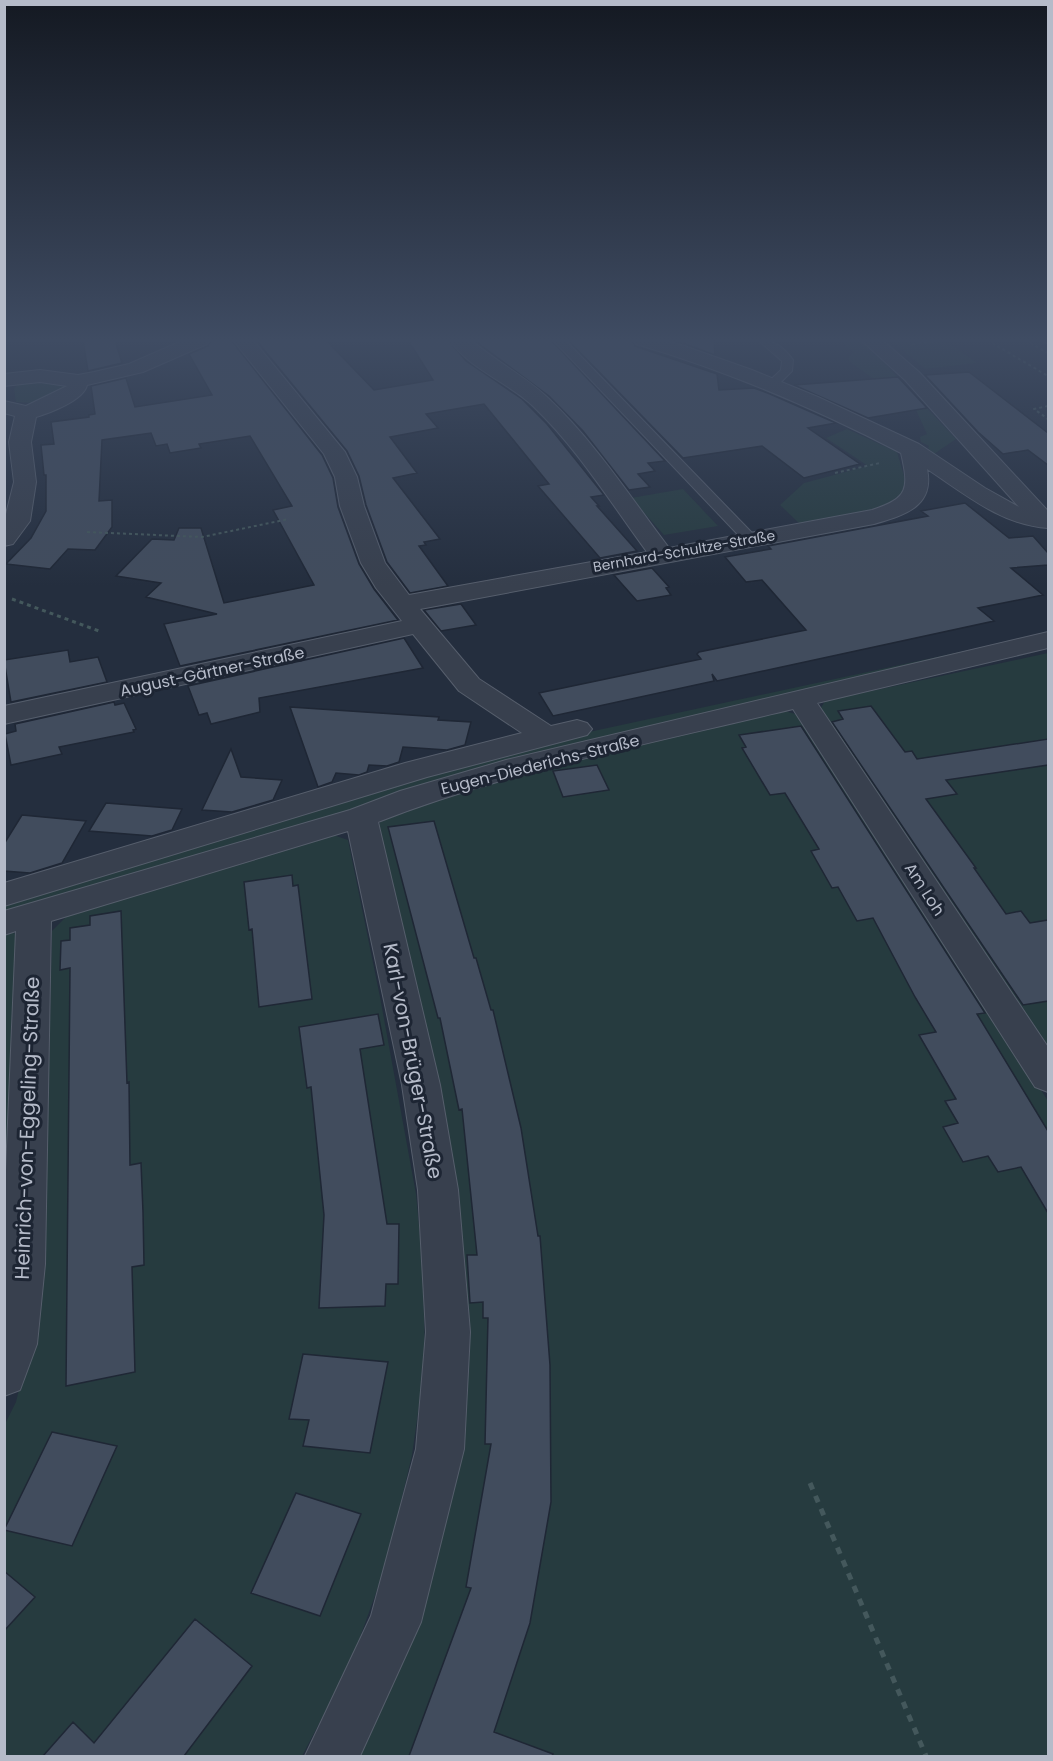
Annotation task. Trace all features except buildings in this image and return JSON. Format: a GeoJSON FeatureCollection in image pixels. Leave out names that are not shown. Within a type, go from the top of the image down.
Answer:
{"type":"FeatureCollection","features":[{"type":"Feature","properties":{"kind":"street"},"geometry":{"type":"LineString","coordinates":[[4,539],[18,521],[25,482],[17,422]]}},
{"type":"Feature","properties":{"kind":"street"},"geometry":{"type":"LineString","coordinates":[[310,422],[334,452],[346,477],[352,506],[373,563],[411,614],[469,685],[546,736]]}},
{"type":"Feature","properties":{"kind":"street"},"geometry":{"type":"LineString","coordinates":[[559,422],[578,444],[662,555]]}},
{"type":"Feature","properties":{"kind":"street"},"geometry":{"type":"LineString","coordinates":[[854,422],[911,449],[1012,513],[1048,522]]}},
{"type":"Feature","properties":{"kind":"street"},"geometry":{"type":"LineString","coordinates":[[955,422],[1048,522]]}},
{"type":"Feature","properties":{"kind":"street","name":"Bernhard-Schultze-Straße"},"geometry":{"type":"LineString","coordinates":[[411,614],[662,555],[866,519],[897,509],[913,498],[917,486],[911,449]]}},
{"type":"Feature","properties":{"kind":"street","name":"August-Gärtner-Straße"},"geometry":{"type":"LineString","coordinates":[[4,716],[411,614]]}},
{"type":"Feature","properties":{"kind":"street","name":"Eugen-Diederichs-Straße"},"geometry":{"type":"LineString","coordinates":[[14,910],[395,776],[546,736],[1048,630]]}},
{"type":"Feature","properties":{"kind":"street","name":"Eugen-Diederichs-Straße"},"geometry":{"type":"LineString","coordinates":[[14,910],[155,880],[517,766],[1048,640]]}},
{"type":"Feature","properties":{"kind":"street","name":"Am Loh"},"geometry":{"type":"LineString","coordinates":[[801,700],[1048,1077]]}},
{"type":"Feature","properties":{"kind":"street","name":"Karl-von-Brüger-Straße"},"geometry":{"type":"LineString","coordinates":[[332,1756],[395,1622],[440,1449],[448,1332],[438,1190],[422,1085],[361,817]]}},
{"type":"Feature","properties":{"kind":"street","name":"Heinrich-von-Eggeling-Straße"},"geometry":{"type":"LineString","coordinates":[[4,1375],[15,1344],[24,1264],[14,910]]}},
{"type":"Feature","properties":{"kind":"lane"},"geometry":{"type":"LineString","coordinates":[[638,422],[750,539]]}},
{"type":"Feature","properties":{"kind":"path"},"geometry":{"type":"LineString","coordinates":[[835,473],[879,463],[911,449]]}},
{"type":"Feature","properties":{"kind":"path"},"geometry":{"type":"LineString","coordinates":[[87,532],[202,537],[289,519]]}},
{"type":"Feature","properties":{"kind":"path"},"geometry":{"type":"LineString","coordinates":[[12,599],[99,631]]}},
{"type":"Feature","properties":{"kind":"path"},"geometry":{"type":"LineString","coordinates":[[810,1483],[926,1756]]}},
{"type":"Feature","properties":{"kind":"green space"},"geometry":{"type":"Polygon","coordinates":[[[922,422],[940,422],[956,439],[934,454],[928,448],[929,446],[921,442],[920,437],[927,434],[922,422]]]}},
{"type":"Feature","properties":{"kind":"green space"},"geometry":{"type":"Polygon","coordinates":[[[847,429],[897,452],[908,489],[887,506],[801,525],[780,505],[804,483],[868,466],[826,438],[847,429]]]}},
{"type":"Feature","properties":{"kind":"green space"},"geometry":{"type":"Polygon","coordinates":[[[683,489],[718,526],[664,535],[631,498],[683,489]]]}},
{"type":"Feature","properties":{"kind":"green space"},"geometry":{"type":"Polygon","coordinates":[[[1048,633],[767,701],[5,916],[5,900],[524,746],[1048,633]]]}},
{"type":"Feature","properties":{"kind":"green space"},"geometry":{"type":"Polygon","coordinates":[[[1048,653],[1048,1058],[819,711],[825,701],[1048,653]]]}},
{"type":"Feature","properties":{"kind":"green space"},"geometry":{"type":"Polygon","coordinates":[[[785,711],[802,716],[1048,1101],[1048,1756],[353,1756],[359,1746],[462,1332],[373,831],[385,817],[536,769],[785,711]]]}},
{"type":"Feature","properties":{"kind":"green space"},"geometry":{"type":"Polygon","coordinates":[[[330,834],[348,840],[380,997],[416,1194],[423,1269],[425,1363],[412,1455],[386,1565],[350,1665],[302,1756],[5,1756],[5,1424],[16,1402],[44,1283],[52,931],[69,914],[202,876],[330,834]]]}},
{"type":"Feature","properties":{"kind":"green space"},"geometry":{"type":"Polygon","coordinates":[[[4,932],[23,936],[5,1309],[4,932]]]}}]}
